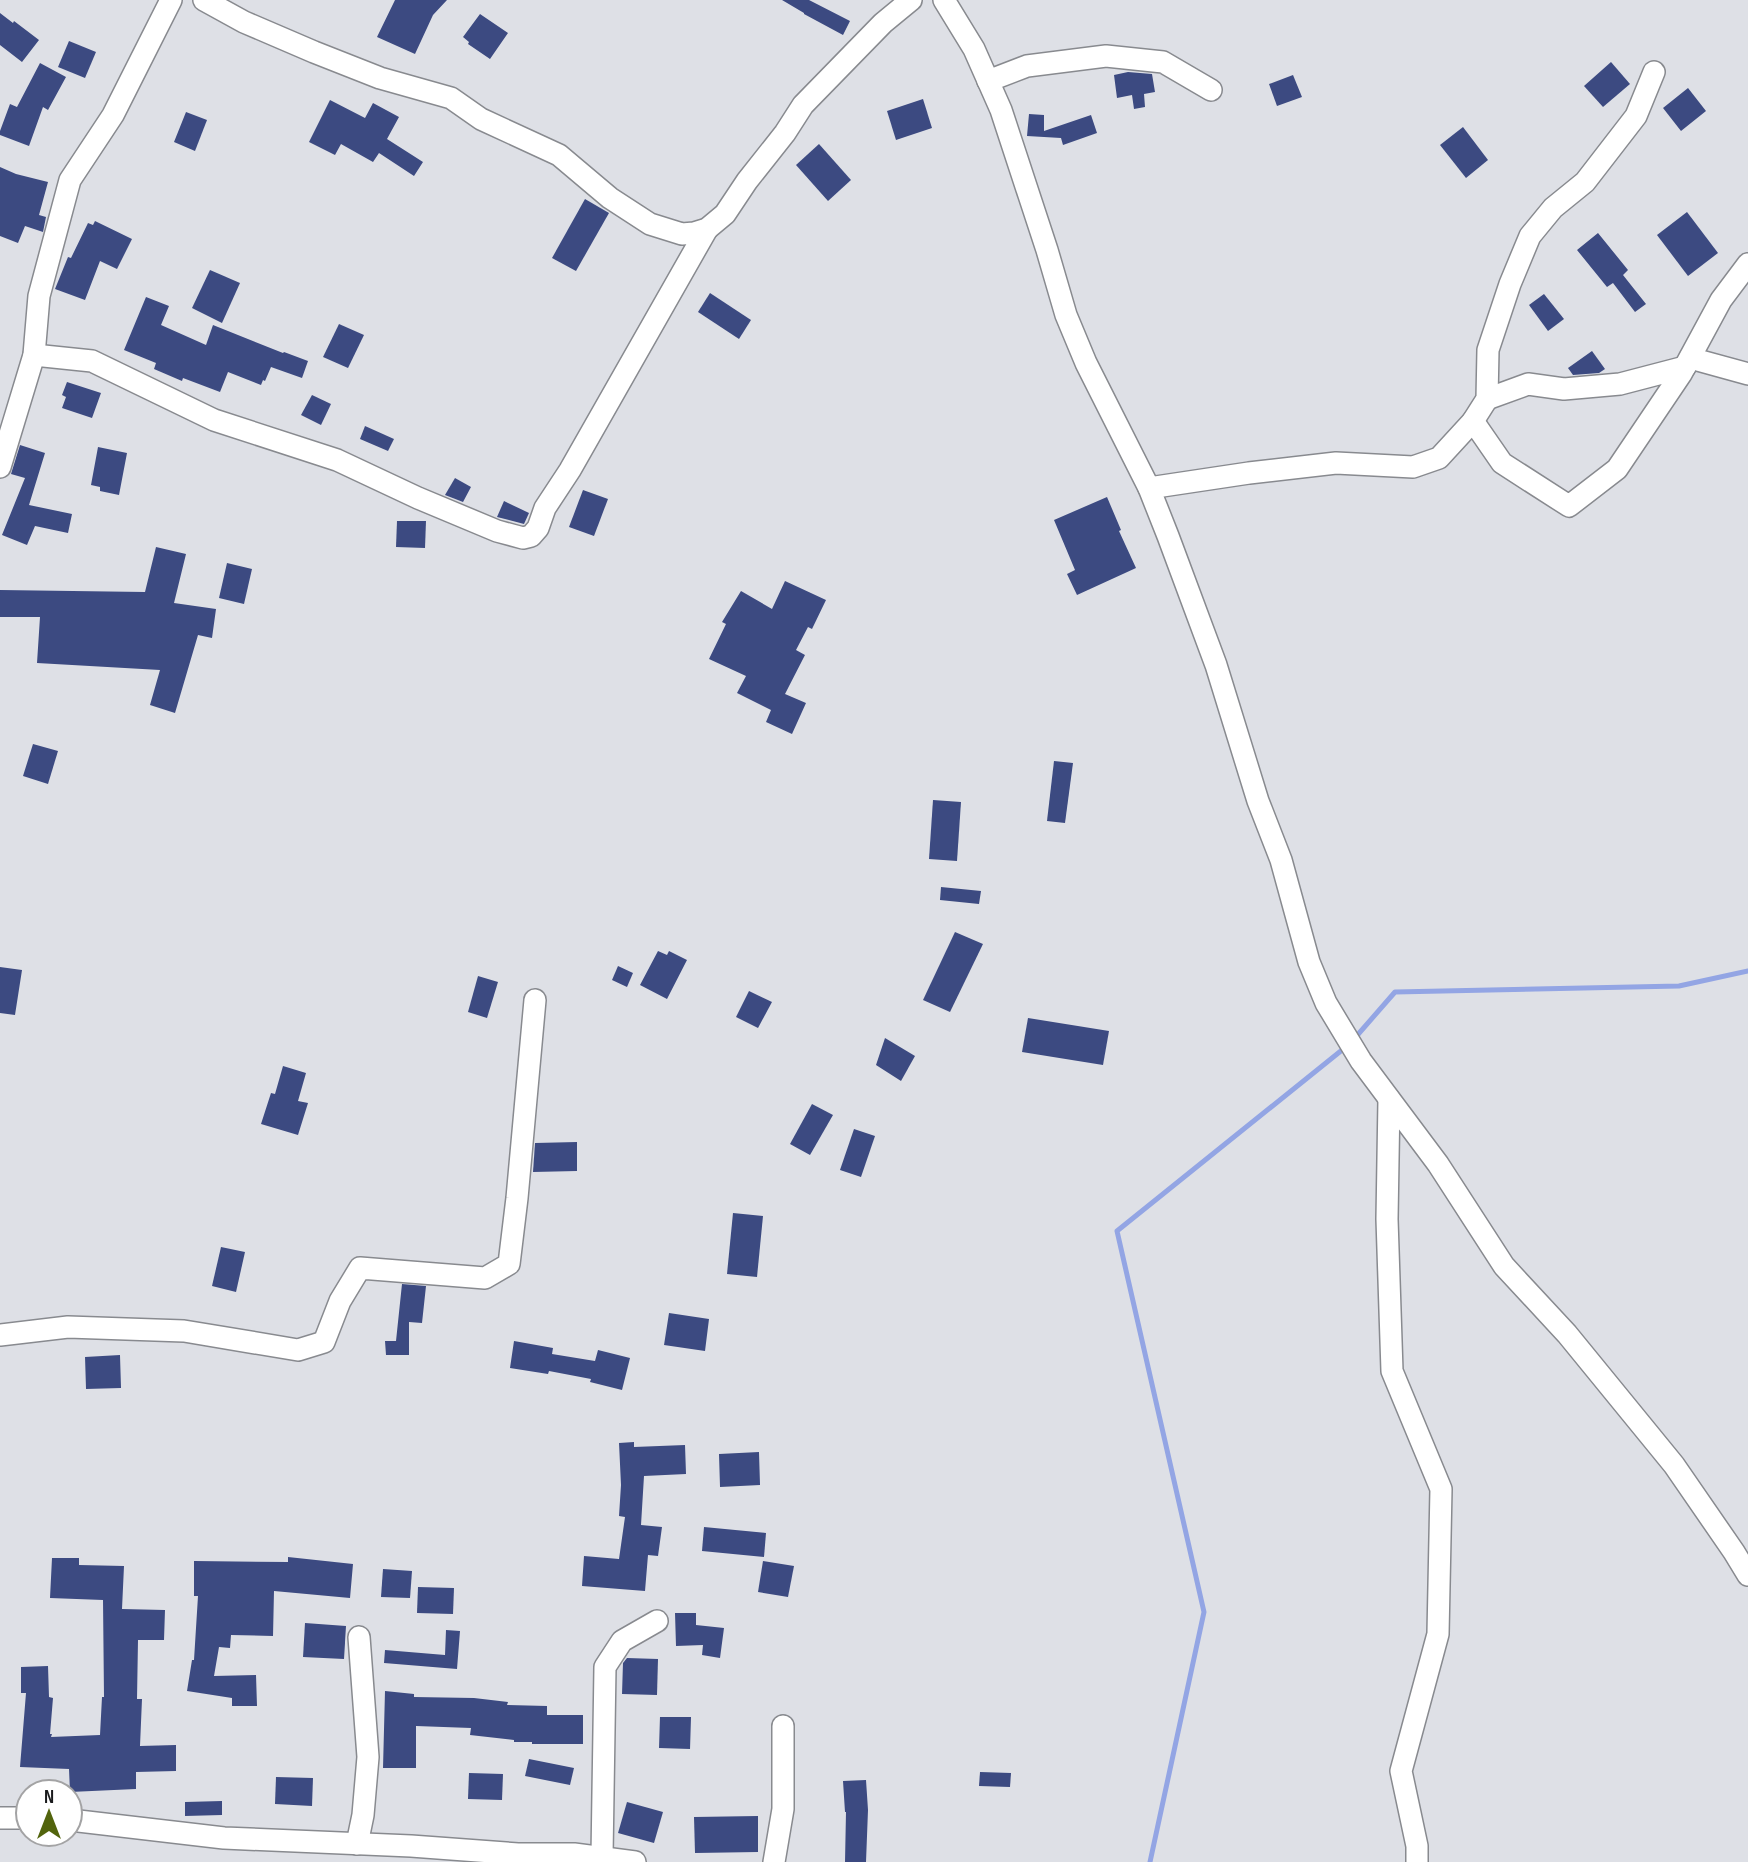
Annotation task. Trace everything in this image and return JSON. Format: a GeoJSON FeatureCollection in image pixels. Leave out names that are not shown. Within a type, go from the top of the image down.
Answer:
{"type":"FeatureCollection","features":[{"type":"Feature","properties":{"kind":"street"},"geometry":{"type":"LineString","coordinates":[[0,467],[34,355],[39,296],[70,180],[113,115],[171,0]]}},
{"type":"Feature","properties":{"kind":"street"},"geometry":{"type":"LineString","coordinates":[[204,0],[244,23],[380,78],[451,98],[481,119],[559,155],[610,198],[650,224],[682,234],[707,229]]}},
{"type":"Feature","properties":{"kind":"street"},"geometry":{"type":"LineString","coordinates":[[34,355],[92,361],[214,420],[337,460],[497,531],[523,538],[531,536],[707,229],[725,214],[803,105],[883,23],[911,0]]}},
{"type":"Feature","properties":{"kind":"street"},"geometry":{"type":"LineString","coordinates":[[944,0],[974,49],[1001,110],[1066,315],[1086,363],[1149,488],[1216,665],[1258,801],[1281,860],[1309,962],[1326,1003],[1361,1061],[1438,1164],[1504,1266],[1567,1334],[1674,1465],[1748,1575]]}},
{"type":"Feature","properties":{"kind":"street"},"geometry":{"type":"LineString","coordinates":[[988,81],[1027,66],[1106,57],[1163,62],[1211,90]]}},
{"type":"Feature","properties":{"kind":"street"},"geometry":{"type":"LineString","coordinates":[[1149,488],[1336,463],[1413,467],[1438,458],[1473,421],[1487,399],[1488,350],[1510,284],[1530,236],[1553,208],[1585,182],[1636,116],[1654,72]]}},
{"type":"Feature","properties":{"kind":"street"},"geometry":{"type":"LineString","coordinates":[[1473,421],[1502,463],[1569,506],[1617,469],[1688,363],[1721,300],[1748,264]]}},
{"type":"Feature","properties":{"kind":"street"},"geometry":{"type":"LineString","coordinates":[[1487,399],[1528,384],[1564,388],[1620,384],[1688,363],[1748,374]]}},
{"type":"Feature","properties":{"kind":"street"},"geometry":{"type":"LineString","coordinates":[[0,1335],[68,1327],[184,1331],[298,1350],[324,1342],[340,1301],[360,1268],[485,1278],[509,1264],[536,1000]]}},
{"type":"Feature","properties":{"kind":"street"},"geometry":{"type":"LineString","coordinates":[[1389,1099],[1387,1219],[1392,1371],[1441,1489],[1438,1634],[1401,1771],[1417,1846],[1417,1862]]}},
{"type":"Feature","properties":{"kind":"street"},"geometry":{"type":"LineString","coordinates":[[602,1856],[605,1667],[622,1641],[657,1621]]}},
{"type":"Feature","properties":{"kind":"street"},"geometry":{"type":"LineString","coordinates":[[357,1844],[363,1815],[368,1757],[359,1637]]}},
{"type":"Feature","properties":{"kind":"street"},"geometry":{"type":"LineString","coordinates":[[774,1862],[783,1809],[783,1726]]}},
{"type":"Feature","properties":{"kind":"street"},"geometry":{"type":"LineString","coordinates":[[84,1822],[224,1838],[518,1854],[574,1854],[635,1862]]}},
{"type":"Feature","properties":{"kind":"building"},"geometry":{"type":"Polygon","coordinates":[[[395,0],[447,0],[433,15],[415,54],[377,37],[395,0]]]}},
{"type":"Feature","properties":{"kind":"building"},"geometry":{"type":"Polygon","coordinates":[[[782,0],[809,0],[850,21],[843,35],[782,0]]]}},
{"type":"Feature","properties":{"kind":"building"},"geometry":{"type":"Polygon","coordinates":[[[0,13],[39,40],[22,62],[0,45],[0,13]]]}},
{"type":"Feature","properties":{"kind":"building"},"geometry":{"type":"Polygon","coordinates":[[[480,14],[508,33],[490,59],[468,44],[463,37],[480,14]]]}},
{"type":"Feature","properties":{"kind":"building"},"geometry":{"type":"Polygon","coordinates":[[[69,41],[96,52],[85,78],[58,67],[69,41]]]}},
{"type":"Feature","properties":{"kind":"building"},"geometry":{"type":"Polygon","coordinates":[[[1611,62],[1630,84],[1603,107],[1584,86],[1611,62]]]}},
{"type":"Feature","properties":{"kind":"building"},"geometry":{"type":"Polygon","coordinates":[[[40,63],[66,77],[48,110],[43,107],[29,146],[0,135],[0,131],[10,104],[17,107],[40,63]]]}},
{"type":"Feature","properties":{"kind":"building"},"geometry":{"type":"Polygon","coordinates":[[[1128,72],[1152,74],[1155,92],[1144,94],[1145,107],[1134,109],[1132,95],[1117,98],[1114,75],[1128,72]]]}},
{"type":"Feature","properties":{"kind":"building"},"geometry":{"type":"Polygon","coordinates":[[[1293,75],[1302,97],[1277,106],[1269,84],[1293,75]]]}},
{"type":"Feature","properties":{"kind":"building"},"geometry":{"type":"Polygon","coordinates":[[[1688,88],[1706,111],[1681,131],[1663,108],[1688,88]]]}},
{"type":"Feature","properties":{"kind":"building"},"geometry":{"type":"Polygon","coordinates":[[[923,99],[932,128],[896,140],[887,111],[923,99]]]}},
{"type":"Feature","properties":{"kind":"building"},"geometry":{"type":"Polygon","coordinates":[[[330,100],[365,118],[373,103],[399,117],[387,139],[423,162],[414,176],[379,153],[373,162],[341,144],[335,155],[309,142],[330,100]]]}},
{"type":"Feature","properties":{"kind":"building"},"geometry":{"type":"Polygon","coordinates":[[[186,112],[207,120],[195,151],[174,142],[186,112]]]}},
{"type":"Feature","properties":{"kind":"building"},"geometry":{"type":"Polygon","coordinates":[[[1029,114],[1044,115],[1044,131],[1091,115],[1097,133],[1063,145],[1061,138],[1027,136],[1029,114]]]}},
{"type":"Feature","properties":{"kind":"building"},"geometry":{"type":"Polygon","coordinates":[[[1463,127],[1488,160],[1466,178],[1440,145],[1463,127]]]}},
{"type":"Feature","properties":{"kind":"building"},"geometry":{"type":"Polygon","coordinates":[[[819,144],[851,180],[828,201],[796,165],[819,144]]]}},
{"type":"Feature","properties":{"kind":"building"},"geometry":{"type":"Polygon","coordinates":[[[0,167],[48,182],[39,215],[46,217],[43,232],[25,226],[18,243],[0,236],[0,167]]]}},
{"type":"Feature","properties":{"kind":"building"},"geometry":{"type":"Polygon","coordinates":[[[585,199],[609,213],[576,271],[552,258],[585,199]]]}},
{"type":"Feature","properties":{"kind":"building"},"geometry":{"type":"Polygon","coordinates":[[[1687,212],[1718,253],[1688,276],[1657,235],[1687,212]]]}},
{"type":"Feature","properties":{"kind":"building"},"geometry":{"type":"Polygon","coordinates":[[[95,221],[132,239],[117,269],[100,261],[85,300],[55,289],[68,257],[71,258],[88,223],[93,225],[95,221]]]}},
{"type":"Feature","properties":{"kind":"building"},"geometry":{"type":"Polygon","coordinates":[[[1598,233],[1628,270],[1623,275],[1646,304],[1635,312],[1613,283],[1607,287],[1577,250],[1598,233]]]}},
{"type":"Feature","properties":{"kind":"building"},"geometry":{"type":"Polygon","coordinates":[[[210,270],[240,283],[222,323],[192,308],[210,270]]]}},
{"type":"Feature","properties":{"kind":"building"},"geometry":{"type":"Polygon","coordinates":[[[710,293],[751,320],[739,339],[698,312],[710,293]]]}},
{"type":"Feature","properties":{"kind":"building"},"geometry":{"type":"Polygon","coordinates":[[[1544,294],[1564,319],[1548,331],[1529,305],[1544,294]]]}},
{"type":"Feature","properties":{"kind":"building"},"geometry":{"type":"Polygon","coordinates":[[[146,297],[169,306],[161,325],[206,345],[213,325],[308,361],[302,378],[271,367],[261,385],[228,372],[220,392],[183,378],[182,381],[154,369],[156,363],[124,350],[146,297]]]}},
{"type":"Feature","properties":{"kind":"building"},"geometry":{"type":"Polygon","coordinates":[[[339,324],[364,335],[348,368],[323,357],[339,324]]]}},
{"type":"Feature","properties":{"kind":"building"},"geometry":{"type":"Polygon","coordinates":[[[1592,351],[1605,369],[1599,373],[1573,375],[1568,368],[1592,351]]]}},
{"type":"Feature","properties":{"kind":"building"},"geometry":{"type":"Polygon","coordinates":[[[67,382],[101,393],[92,418],[62,408],[66,397],[62,395],[67,382]]]}},
{"type":"Feature","properties":{"kind":"building"},"geometry":{"type":"Polygon","coordinates":[[[312,395],[331,404],[321,425],[301,415],[312,395]]]}},
{"type":"Feature","properties":{"kind":"building"},"geometry":{"type":"Polygon","coordinates":[[[365,426],[394,439],[388,451],[360,439],[365,426]]]}},
{"type":"Feature","properties":{"kind":"building"},"geometry":{"type":"Polygon","coordinates":[[[20,445],[45,453],[29,505],[72,514],[68,533],[35,526],[27,545],[2,535],[25,478],[11,474],[20,445]]]}},
{"type":"Feature","properties":{"kind":"building"},"geometry":{"type":"Polygon","coordinates":[[[98,447],[127,453],[119,495],[100,491],[100,487],[91,485],[98,447]]]}},
{"type":"Feature","properties":{"kind":"building"},"geometry":{"type":"Polygon","coordinates":[[[455,478],[471,487],[463,502],[445,495],[455,478]]]}},
{"type":"Feature","properties":{"kind":"building"},"geometry":{"type":"Polygon","coordinates":[[[583,490],[608,499],[594,536],[569,527],[583,490]]]}},
{"type":"Feature","properties":{"kind":"building"},"geometry":{"type":"Polygon","coordinates":[[[1107,497],[1136,568],[1077,595],[1067,574],[1075,570],[1054,520],[1107,497]]]}},
{"type":"Feature","properties":{"kind":"building"},"geometry":{"type":"Polygon","coordinates":[[[504,501],[529,513],[524,524],[497,517],[504,501]]]}},
{"type":"Feature","properties":{"kind":"building"},"geometry":{"type":"Polygon","coordinates":[[[397,521],[426,521],[425,548],[396,547],[397,521]]]}},
{"type":"Feature","properties":{"kind":"building"},"geometry":{"type":"Polygon","coordinates":[[[156,547],[186,554],[174,603],[216,609],[212,638],[198,635],[175,713],[150,705],[160,670],[37,663],[40,617],[0,617],[0,590],[145,592],[156,547]]]}},
{"type":"Feature","properties":{"kind":"building"},"geometry":{"type":"Polygon","coordinates":[[[227,563],[252,569],[244,604],[219,598],[227,563]]]}},
{"type":"Feature","properties":{"kind":"building"},"geometry":{"type":"Polygon","coordinates":[[[785,581],[826,600],[812,629],[808,627],[796,650],[805,655],[785,694],[806,703],[792,734],[766,722],[771,710],[737,693],[746,676],[709,659],[726,624],[722,622],[741,591],[772,609],[785,581]]]}},
{"type":"Feature","properties":{"kind":"building"},"geometry":{"type":"Polygon","coordinates":[[[33,744],[58,751],[48,784],[23,776],[33,744]]]}},
{"type":"Feature","properties":{"kind":"building"},"geometry":{"type":"Polygon","coordinates":[[[1054,761],[1073,763],[1065,823],[1047,821],[1054,761]]]}},
{"type":"Feature","properties":{"kind":"building"},"geometry":{"type":"Polygon","coordinates":[[[933,800],[961,802],[957,861],[929,859],[933,800]]]}},
{"type":"Feature","properties":{"kind":"building"},"geometry":{"type":"Polygon","coordinates":[[[941,887],[981,891],[979,904],[940,900],[941,887]]]}},
{"type":"Feature","properties":{"kind":"building"},"geometry":{"type":"Polygon","coordinates":[[[955,932],[983,944],[950,1012],[923,1000],[955,932]]]}},
{"type":"Feature","properties":{"kind":"building"},"geometry":{"type":"Polygon","coordinates":[[[658,951],[667,955],[669,951],[687,960],[667,999],[640,985],[658,951]]]}},
{"type":"Feature","properties":{"kind":"building"},"geometry":{"type":"Polygon","coordinates":[[[618,966],[633,973],[627,987],[612,980],[618,966]]]}},
{"type":"Feature","properties":{"kind":"building"},"geometry":{"type":"Polygon","coordinates":[[[0,967],[22,970],[15,1015],[0,1013],[0,967]]]}},
{"type":"Feature","properties":{"kind":"building"},"geometry":{"type":"Polygon","coordinates":[[[478,976],[498,982],[487,1018],[468,1012],[478,976]]]}},
{"type":"Feature","properties":{"kind":"building"},"geometry":{"type":"Polygon","coordinates":[[[749,991],[772,1002],[758,1028],[736,1017],[749,991]]]}},
{"type":"Feature","properties":{"kind":"building"},"geometry":{"type":"Polygon","coordinates":[[[1028,1018],[1109,1031],[1103,1065],[1022,1052],[1028,1018]]]}},
{"type":"Feature","properties":{"kind":"building"},"geometry":{"type":"Polygon","coordinates":[[[885,1038],[915,1056],[901,1081],[876,1065],[885,1038]]]}},
{"type":"Feature","properties":{"kind":"building"},"geometry":{"type":"Polygon","coordinates":[[[283,1066],[306,1073],[298,1101],[308,1103],[298,1135],[261,1124],[271,1093],[275,1094],[283,1066]]]}},
{"type":"Feature","properties":{"kind":"building"},"geometry":{"type":"Polygon","coordinates":[[[812,1104],[833,1115],[810,1155],[790,1144],[812,1104]]]}},
{"type":"Feature","properties":{"kind":"building"},"geometry":{"type":"Polygon","coordinates":[[[854,1129],[875,1136],[861,1177],[840,1170],[854,1129]]]}},
{"type":"Feature","properties":{"kind":"building"},"geometry":{"type":"Polygon","coordinates":[[[577,1142],[577,1171],[533,1172],[535,1143],[577,1142]]]}},
{"type":"Feature","properties":{"kind":"building"},"geometry":{"type":"Polygon","coordinates":[[[733,1213],[763,1216],[757,1277],[727,1274],[733,1213]]]}},
{"type":"Feature","properties":{"kind":"building"},"geometry":{"type":"Polygon","coordinates":[[[221,1247],[245,1252],[236,1292],[212,1286],[221,1247]]]}},
{"type":"Feature","properties":{"kind":"building"},"geometry":{"type":"Polygon","coordinates":[[[402,1284],[426,1286],[422,1323],[409,1322],[409,1355],[386,1355],[385,1341],[396,1341],[402,1284]]]}},
{"type":"Feature","properties":{"kind":"building"},"geometry":{"type":"Polygon","coordinates":[[[669,1313],[709,1319],[705,1351],[664,1345],[669,1313]]]}},
{"type":"Feature","properties":{"kind":"building"},"geometry":{"type":"Polygon","coordinates":[[[514,1341],[553,1348],[552,1354],[595,1361],[598,1350],[630,1358],[622,1390],[590,1382],[591,1379],[549,1371],[548,1374],[510,1368],[514,1341]]]}},
{"type":"Feature","properties":{"kind":"building"},"geometry":{"type":"Polygon","coordinates":[[[120,1355],[121,1388],[86,1389],[85,1357],[120,1355]]]}},
{"type":"Feature","properties":{"kind":"building"},"geometry":{"type":"Polygon","coordinates":[[[634,1442],[634,1447],[685,1445],[686,1474],[644,1476],[641,1525],[662,1527],[658,1556],[648,1555],[645,1591],[582,1586],[584,1556],[619,1559],[625,1517],[619,1516],[619,1443],[634,1442]]]}},
{"type":"Feature","properties":{"kind":"building"},"geometry":{"type":"Polygon","coordinates":[[[759,1452],[760,1485],[720,1487],[719,1454],[759,1452]]]}},
{"type":"Feature","properties":{"kind":"building"},"geometry":{"type":"Polygon","coordinates":[[[704,1527],[766,1533],[764,1557],[702,1551],[704,1527]]]}},
{"type":"Feature","properties":{"kind":"building"},"geometry":{"type":"Polygon","coordinates":[[[288,1557],[353,1564],[350,1598],[274,1591],[273,1636],[231,1635],[230,1648],[219,1647],[214,1676],[256,1675],[257,1706],[232,1706],[232,1698],[187,1691],[194,1660],[198,1596],[194,1596],[194,1561],[288,1562],[288,1557]]]}},
{"type":"Feature","properties":{"kind":"building"},"geometry":{"type":"Polygon","coordinates":[[[52,1558],[79,1558],[79,1565],[124,1566],[122,1609],[165,1610],[164,1640],[138,1640],[137,1699],[142,1699],[140,1746],[176,1745],[176,1771],[136,1772],[136,1789],[84,1791],[84,1778],[69,1778],[69,1769],[20,1767],[26,1693],[21,1693],[21,1667],[48,1666],[49,1697],[53,1698],[51,1737],[100,1735],[104,1697],[103,1600],[50,1598],[52,1558]]]}},
{"type":"Feature","properties":{"kind":"building"},"geometry":{"type":"Polygon","coordinates":[[[763,1561],[794,1566],[788,1597],[758,1592],[763,1561]]]}},
{"type":"Feature","properties":{"kind":"building"},"geometry":{"type":"Polygon","coordinates":[[[383,1569],[412,1571],[410,1598],[381,1597],[383,1569]]]}},
{"type":"Feature","properties":{"kind":"building"},"geometry":{"type":"Polygon","coordinates":[[[418,1587],[454,1588],[453,1614],[417,1613],[418,1587]]]}},
{"type":"Feature","properties":{"kind":"building"},"geometry":{"type":"Polygon","coordinates":[[[675,1613],[696,1613],[696,1625],[724,1628],[720,1658],[702,1655],[703,1645],[676,1646],[675,1613]]]}},
{"type":"Feature","properties":{"kind":"building"},"geometry":{"type":"Polygon","coordinates":[[[305,1623],[346,1626],[344,1659],[303,1657],[305,1623]]]}},
{"type":"Feature","properties":{"kind":"building"},"geometry":{"type":"Polygon","coordinates":[[[446,1630],[460,1631],[457,1669],[384,1663],[385,1650],[445,1655],[446,1630]]]}},
{"type":"Feature","properties":{"kind":"building"},"geometry":{"type":"Polygon","coordinates":[[[627,1658],[658,1659],[657,1695],[622,1694],[623,1663],[627,1658]]]}},
{"type":"Feature","properties":{"kind":"building"},"geometry":{"type":"Polygon","coordinates":[[[385,1691],[414,1694],[414,1697],[474,1698],[508,1702],[507,1705],[547,1706],[547,1715],[583,1715],[583,1744],[532,1744],[470,1735],[471,1728],[416,1726],[416,1768],[383,1768],[385,1691]]]}},
{"type":"Feature","properties":{"kind":"building"},"geometry":{"type":"Polygon","coordinates":[[[660,1717],[691,1717],[690,1749],[659,1748],[660,1717]]]}},
{"type":"Feature","properties":{"kind":"building"},"geometry":{"type":"Polygon","coordinates":[[[529,1759],[574,1768],[570,1785],[525,1776],[529,1759]]]}},
{"type":"Feature","properties":{"kind":"building"},"geometry":{"type":"Polygon","coordinates":[[[980,1772],[1011,1773],[1010,1787],[979,1786],[980,1772]]]}},
{"type":"Feature","properties":{"kind":"building"},"geometry":{"type":"Polygon","coordinates":[[[469,1773],[503,1774],[502,1800],[468,1799],[469,1773]]]}},
{"type":"Feature","properties":{"kind":"building"},"geometry":{"type":"Polygon","coordinates":[[[276,1777],[313,1778],[312,1806],[275,1804],[276,1777]]]}},
{"type":"Feature","properties":{"kind":"building"},"geometry":{"type":"Polygon","coordinates":[[[866,1780],[866,1862],[845,1862],[846,1812],[843,1781],[866,1780]]]}},
{"type":"Feature","properties":{"kind":"building"},"geometry":{"type":"Polygon","coordinates":[[[222,1801],[222,1815],[185,1816],[185,1802],[222,1801]]]}},
{"type":"Feature","properties":{"kind":"building"},"geometry":{"type":"Polygon","coordinates":[[[627,1802],[663,1812],[654,1843],[618,1833],[627,1802]]]}},
{"type":"Feature","properties":{"kind":"building"},"geometry":{"type":"Polygon","coordinates":[[[758,1816],[758,1852],[695,1853],[694,1817],[758,1816]]]}},
{"type":"Feature","properties":{"kind":"waterway"},"geometry":{"type":"LineString","coordinates":[[1354,1039],[1395,992],[1679,986],[1748,971]]}},
{"type":"Feature","properties":{"kind":"waterway"},"geometry":{"type":"LineString","coordinates":[[1150,1862],[1204,1612],[1117,1231],[1347,1046]]}}]}
